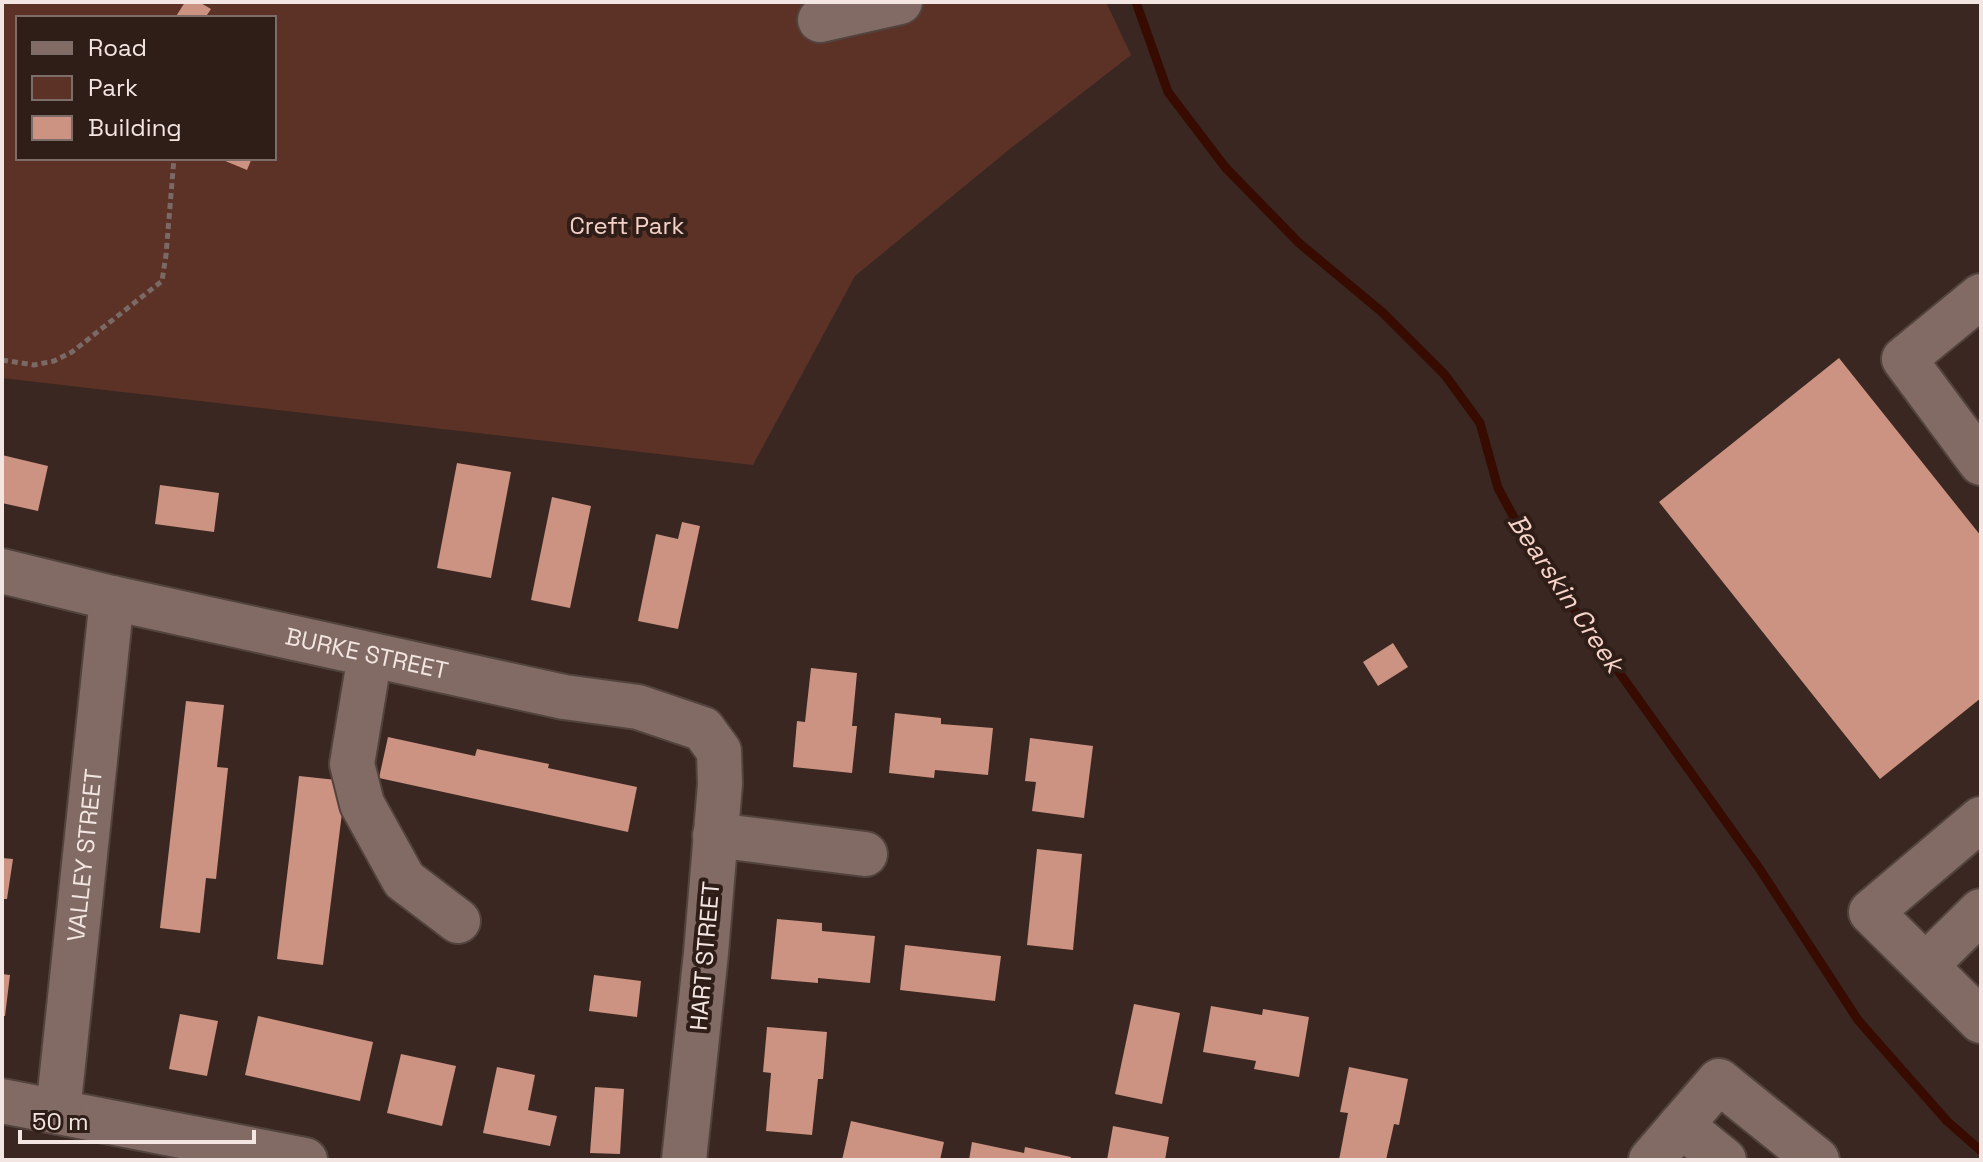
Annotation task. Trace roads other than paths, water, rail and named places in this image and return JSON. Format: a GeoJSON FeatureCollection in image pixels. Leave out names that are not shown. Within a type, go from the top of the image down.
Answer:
{"type":"FeatureCollection","features":[{"type":"Feature","properties":{"kind":"street"},"geometry":{"type":"LineString","coordinates":[[820,20],[900,2]]}},
{"type":"Feature","properties":{"kind":"street"},"geometry":{"type":"LineString","coordinates":[[1981,296],[1904,359],[1981,463]]}},
{"type":"Feature","properties":{"kind":"street","name":"BURKE STREET"},"geometry":{"type":"LineString","coordinates":[[2,571],[564,697],[638,707],[703,729],[719,751]]}},
{"type":"Feature","properties":{"kind":"street","name":"VALLEY STREET"},"geometry":{"type":"LineString","coordinates":[[58,1112],[112,598]]}},
{"type":"Feature","properties":{"kind":"street"},"geometry":{"type":"LineString","coordinates":[[370,655],[352,764],[362,804],[404,880],[458,921]]}},
{"type":"Feature","properties":{"kind":"street","name":"HART STREET"},"geometry":{"type":"LineString","coordinates":[[684,1160],[706,953],[720,784],[719,751]]}},
{"type":"Feature","properties":{"kind":"street"},"geometry":{"type":"LineString","coordinates":[[1981,819],[1871,912],[1981,1021]]}},
{"type":"Feature","properties":{"kind":"street"},"geometry":{"type":"LineString","coordinates":[[715,835],[865,854]]}},
{"type":"Feature","properties":{"kind":"street"},"geometry":{"type":"LineString","coordinates":[[1926,965],[1981,911]]}},
{"type":"Feature","properties":{"kind":"street"},"geometry":{"type":"LineString","coordinates":[[1651,1160],[1719,1081],[1817,1160]]}},
{"type":"Feature","properties":{"kind":"street"},"geometry":{"type":"LineString","coordinates":[[2,1101],[305,1160]]}},
{"type":"Feature","properties":{"kind":"street"},"geometry":{"type":"LineString","coordinates":[[1681,1125],[1724,1160]]}},
{"type":"Feature","properties":{"kind":"waterway","name":"Bearskin Creek"},"geometry":{"type":"LineString","coordinates":[[1136,2],[1168,92],[1225,167],[1299,243],[1382,312],[1445,375],[1480,423],[1498,488],[1531,549],[1759,868],[1858,1020],[1947,1121],[1981,1151]]}},
{"type":"Feature","properties":{"kind":"park label","name":"Creft Park"},"geometry":{"type":"Point","coordinates":[627,226]}}]}
